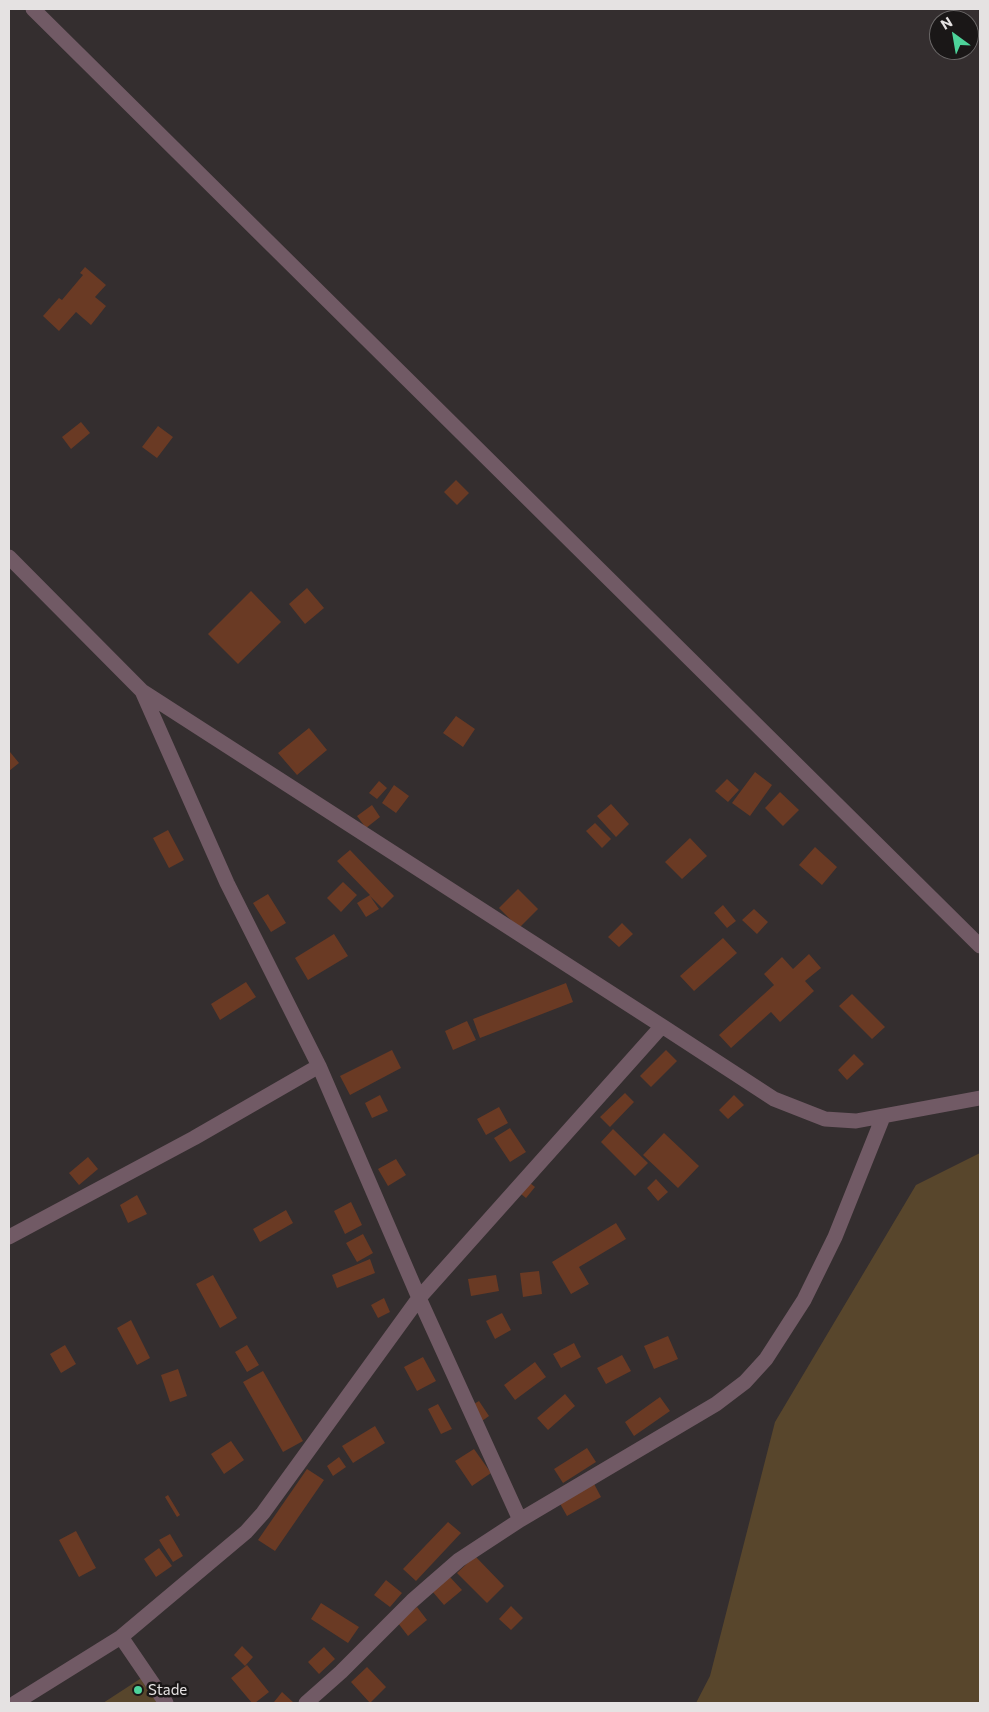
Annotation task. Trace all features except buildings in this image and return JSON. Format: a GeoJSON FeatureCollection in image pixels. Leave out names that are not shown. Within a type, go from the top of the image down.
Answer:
{"type":"FeatureCollection","features":[{"type":"Feature","properties":{"kind":"street"},"geometry":{"type":"LineString","coordinates":[[33,9],[980,946]]}},
{"type":"Feature","properties":{"kind":"street"},"geometry":{"type":"LineString","coordinates":[[9,557],[142,691],[774,1099],[825,1119],[856,1121],[980,1098]]}},
{"type":"Feature","properties":{"kind":"street"},"geometry":{"type":"LineString","coordinates":[[142,691],[227,883],[319,1066],[419,1298],[520,1520]]}},
{"type":"Feature","properties":{"kind":"street"},"geometry":{"type":"LineString","coordinates":[[15,1703],[121,1637],[229,1548],[264,1514],[419,1298],[662,1026]]}},
{"type":"Feature","properties":{"kind":"street"},"geometry":{"type":"LineString","coordinates":[[9,1237],[194,1138],[319,1066]]}},
{"type":"Feature","properties":{"kind":"street"},"geometry":{"type":"LineString","coordinates":[[306,1703],[341,1672],[412,1600],[459,1560],[520,1520],[716,1404],[745,1382],[766,1359],[804,1300],[835,1237],[883,1117]]}},
{"type":"Feature","properties":{"kind":"street"},"geometry":{"type":"LineString","coordinates":[[121,1637],[166,1703]]}},
{"type":"Feature","properties":{"kind":"shaded area"},"geometry":{"type":"Polygon","coordinates":[[[980,1153],[980,1703],[696,1703],[710,1676],[775,1422],[916,1185],[980,1153]]]}},
{"type":"Feature","properties":{"kind":"shaded area","name":"Stade"},"geometry":{"type":"Polygon","coordinates":[[[143,1677],[161,1703],[103,1703],[143,1677]]]}},
{"type":"Feature","properties":{"kind":"place","name":"Stade"},"geometry":{"type":"Point","coordinates":[138,1690]}}]}
